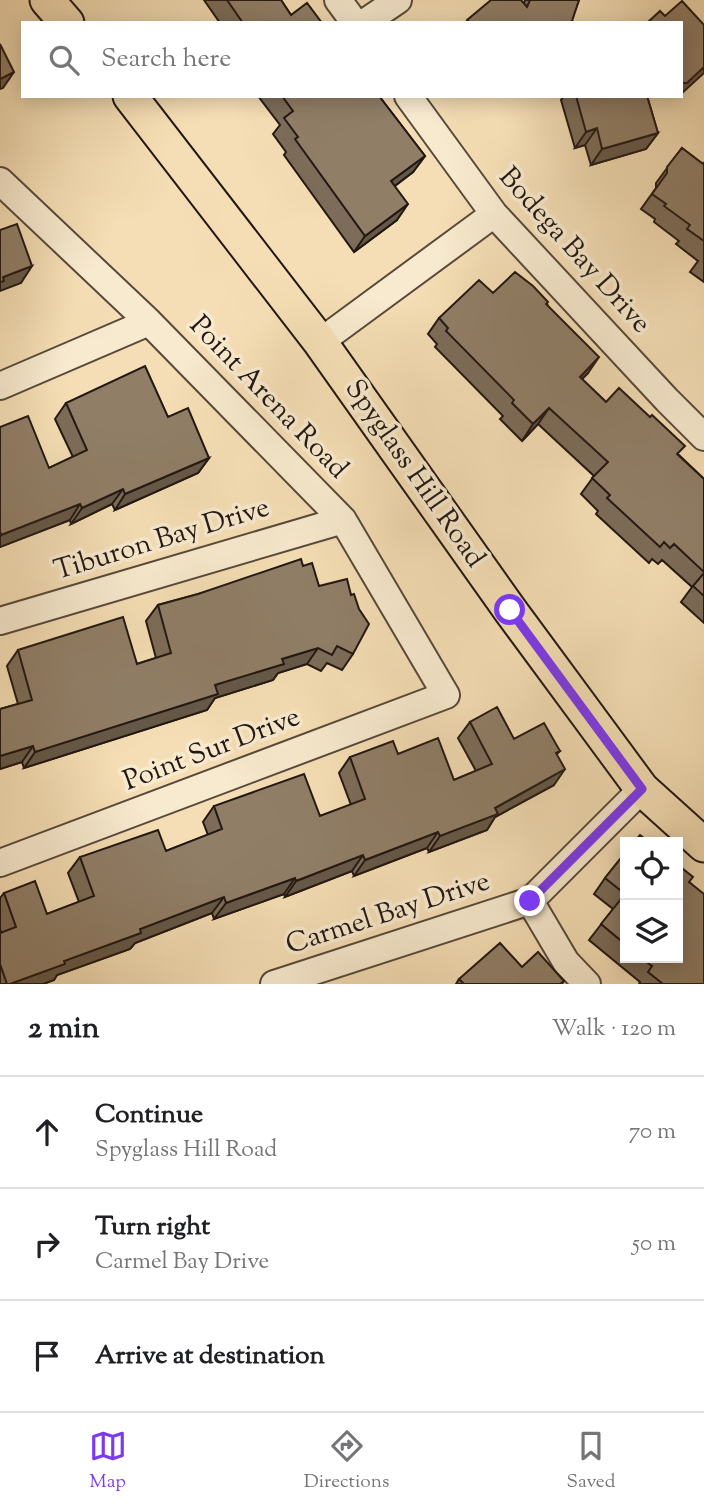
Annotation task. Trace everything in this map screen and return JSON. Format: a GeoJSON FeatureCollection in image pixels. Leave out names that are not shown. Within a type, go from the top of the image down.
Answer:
{"type":"FeatureCollection","features":[{"type":"Feature","properties":{"kind":"main road"},"geometry":{"type":"LineString","coordinates":[[47,0],[65,21]]}},
{"type":"Feature","properties":{"kind":"main road","name":"Spyglass Hill Road"},"geometry":{"type":"LineString","coordinates":[[132,98],[320,342],[510,610],[642,789],[704,845]]}},
{"type":"Feature","properties":{"kind":"street"},"geometry":{"type":"LineString","coordinates":[[338,0],[354,21]]}},
{"type":"Feature","properties":{"kind":"street"},"geometry":{"type":"LineString","coordinates":[[367,21],[398,0]]}},
{"type":"Feature","properties":{"kind":"street","name":"Bodega Bay Drive"},"geometry":{"type":"LineString","coordinates":[[409,98],[494,214],[704,437]]}},
{"type":"Feature","properties":{"kind":"street","name":"Point Arena Road"},"geometry":{"type":"LineString","coordinates":[[0,181],[149,322],[343,520],[446,695]]}},
{"type":"Feature","properties":{"kind":"street"},"geometry":{"type":"LineString","coordinates":[[320,342],[494,214]]}},
{"type":"Feature","properties":{"kind":"street"},"geometry":{"type":"LineString","coordinates":[[0,386],[149,322]]}},
{"type":"Feature","properties":{"kind":"street","name":"Tiburon Bay Drive"},"geometry":{"type":"LineString","coordinates":[[0,621],[343,520]]}},
{"type":"Feature","properties":{"kind":"street","name":"Point Sur Drive"},"geometry":{"type":"LineString","coordinates":[[0,863],[446,695]]}},
{"type":"Feature","properties":{"kind":"street","name":"Carmel Bay Drive"},"geometry":{"type":"LineString","coordinates":[[274,984],[530,901],[642,789]]}},
{"type":"Feature","properties":{"kind":"street"},"geometry":{"type":"LineString","coordinates":[[530,901],[566,962],[587,984]]}},
{"type":"Feature","properties":{"kind":"building"},"geometry":{"type":"Polygon","coordinates":[[[227,0],[281,0],[291,15],[307,3],[320,21],[242,21],[227,0]]]}},
{"type":"Feature","properties":{"kind":"building"},"geometry":{"type":"Polygon","coordinates":[[[491,0],[521,0],[527,7],[530,0],[579,0],[572,21],[467,20],[491,0]]]}},
{"type":"Feature","properties":{"kind":"building"},"geometry":{"type":"Polygon","coordinates":[[[682,1],[704,25],[704,67],[687,83],[683,83],[683,21],[649,21],[660,11],[665,16],[682,1]]]}},
{"type":"Feature","properties":{"kind":"building"},"geometry":{"type":"Polygon","coordinates":[[[0,44],[14,72],[0,79],[0,44]]]}},
{"type":"Feature","properties":{"kind":"building"},"geometry":{"type":"Polygon","coordinates":[[[283,98],[381,98],[425,156],[391,181],[408,204],[365,236],[295,139],[298,137],[284,118],[293,111],[283,98]]]}},
{"type":"Feature","properties":{"kind":"building"},"geometry":{"type":"Polygon","coordinates":[[[577,98],[648,98],[658,133],[602,149],[597,128],[586,132],[577,98]]]}},
{"type":"Feature","properties":{"kind":"building"},"geometry":{"type":"Polygon","coordinates":[[[682,148],[704,163],[704,241],[687,229],[690,225],[652,194],[667,173],[667,167],[682,148]]]}},
{"type":"Feature","properties":{"kind":"building"},"geometry":{"type":"Polygon","coordinates":[[[17,224],[32,266],[3,277],[4,281],[0,282],[0,230],[17,224]]]}},
{"type":"Feature","properties":{"kind":"building"},"geometry":{"type":"Polygon","coordinates":[[[515,272],[533,286],[548,302],[546,304],[599,357],[580,377],[606,402],[619,388],[685,446],[677,454],[704,479],[704,572],[674,544],[670,548],[664,542],[660,547],[607,498],[610,495],[592,478],[608,462],[549,408],[533,424],[512,403],[514,400],[446,331],[448,328],[439,318],[479,280],[493,293],[515,272]]]}},
{"type":"Feature","properties":{"kind":"building"},"geometry":{"type":"Polygon","coordinates":[[[145,366],[168,417],[188,408],[209,458],[125,494],[123,489],[82,508],[80,504],[1,535],[0,427],[28,416],[49,468],[87,450],[66,403],[145,366]]]}},
{"type":"Feature","properties":{"kind":"building"},"geometry":{"type":"Polygon","coordinates":[[[301,559],[303,566],[312,563],[319,586],[347,579],[351,595],[354,594],[359,609],[369,624],[353,654],[337,646],[332,655],[318,648],[282,659],[284,664],[215,685],[218,694],[35,752],[33,746],[0,756],[0,709],[32,700],[18,650],[123,617],[137,664],[171,653],[158,605],[301,559]]]}},
{"type":"Feature","properties":{"kind":"building"},"geometry":{"type":"Polygon","coordinates":[[[704,573],[704,596],[693,586],[704,573]]]}},
{"type":"Feature","properties":{"kind":"building"},"geometry":{"type":"Polygon","coordinates":[[[497,707],[514,739],[544,723],[560,751],[556,753],[565,769],[495,808],[498,814],[440,836],[438,832],[365,860],[363,855],[296,881],[295,878],[226,903],[224,897],[140,929],[141,933],[64,961],[65,964],[7,984],[0,964],[0,933],[16,927],[4,893],[35,881],[47,914],[94,896],[80,857],[158,830],[166,851],[222,829],[214,806],[304,774],[320,816],[365,799],[350,757],[393,741],[398,754],[438,738],[454,780],[492,764],[470,722],[497,707]]]}},
{"type":"Feature","properties":{"kind":"building"},"geometry":{"type":"Polygon","coordinates":[[[620,859],[620,890],[605,878],[620,859]]]}},
{"type":"Feature","properties":{"kind":"building"},"geometry":{"type":"Polygon","coordinates":[[[683,869],[693,877],[689,882],[704,894],[704,984],[663,984],[648,972],[652,966],[648,963],[683,963],[683,869]]]}},
{"type":"Feature","properties":{"kind":"building"},"geometry":{"type":"Polygon","coordinates":[[[620,900],[620,940],[601,924],[620,900]]]}},
{"type":"Feature","properties":{"kind":"building"},"geometry":{"type":"Polygon","coordinates":[[[500,943],[522,967],[538,952],[564,981],[560,984],[464,984],[459,979],[500,943]]]}},
{"type":"Feature","properties":{"kind":"route"},"geometry":{"type":"LineString","coordinates":[[510,610],[642,789],[530,901]]}}]}
